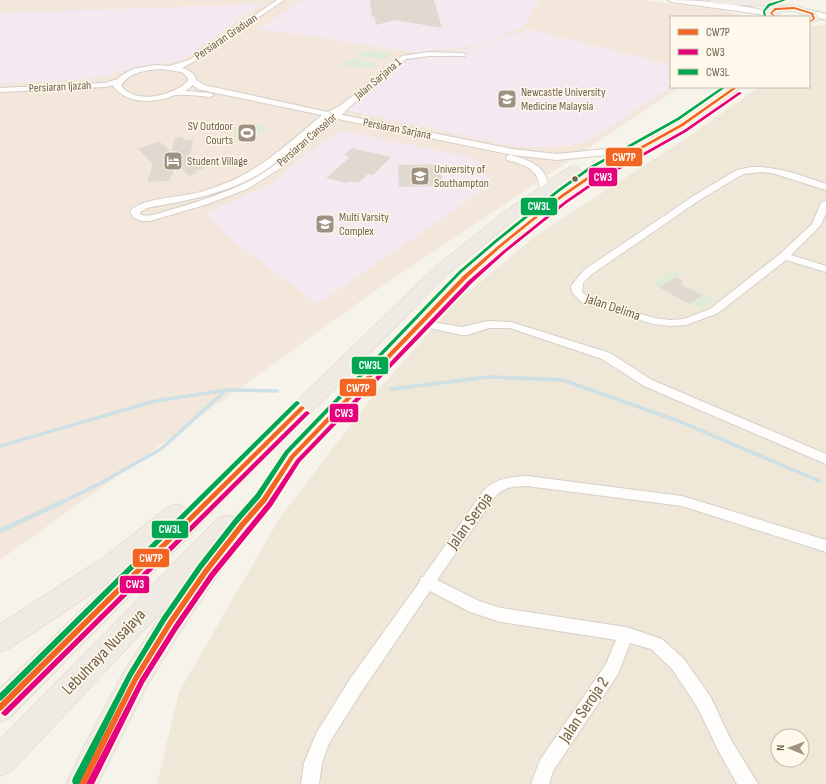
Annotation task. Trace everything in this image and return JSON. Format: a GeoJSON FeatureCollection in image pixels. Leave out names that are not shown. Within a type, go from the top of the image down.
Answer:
{"type":"FeatureCollection","features":[{"type":"Feature","properties":{"kind":"highway"},"geometry":{"type":"LineString","coordinates":[[713,0],[784,4],[809,11],[816,10],[826,16]]}},
{"type":"Feature","properties":{"kind":"highway"},"geometry":{"type":"LineString","coordinates":[[774,14],[784,4],[795,0]]}},
{"type":"Feature","properties":{"kind":"highway"},"geometry":{"type":"LineString","coordinates":[[0,708],[441,271],[544,190],[578,167],[666,120],[714,88]]}},
{"type":"Feature","properties":{"kind":"highway"},"geometry":{"type":"LineString","coordinates":[[82,784],[136,678],[170,623],[206,571],[269,494],[292,457],[465,277],[500,246],[562,196],[594,174],[682,125],[735,88]]}},
{"type":"Feature","properties":{"kind":"highway"},"geometry":{"type":"LineString","coordinates":[[0,639],[60,601],[133,550],[230,468],[261,449]]}},
{"type":"Feature","properties":{"kind":"highway","name":"Lebuhraya Nusajaya"},"geometry":{"type":"LineString","coordinates":[[0,761],[292,457]]}},
{"type":"Feature","properties":{"kind":"main road"},"geometry":{"type":"LineString","coordinates":[[672,0],[774,14]]}},
{"type":"Feature","properties":{"kind":"main road"},"geometry":{"type":"LineString","coordinates":[[697,0],[748,7],[774,14]]}},
{"type":"Feature","properties":{"kind":"main road"},"geometry":{"type":"LineString","coordinates":[[809,11],[826,21]]}},
{"type":"Feature","properties":{"kind":"street","name":"Persiaran Graduan"},"geometry":{"type":"LineString","coordinates":[[169,67],[180,66],[191,61],[284,2]]}},
{"type":"Feature","properties":{"kind":"street","name":"Persiaran Graduan"},"geometry":{"type":"LineString","coordinates":[[189,73],[195,66],[284,2]]}},
{"type":"Feature","properties":{"kind":"street","name":"Jalan Sarjana 1"},"geometry":{"type":"LineString","coordinates":[[343,108],[404,57],[441,58],[463,55]]}},
{"type":"Feature","properties":{"kind":"street"},"geometry":{"type":"LineString","coordinates":[[119,81],[117,86],[119,90],[132,97],[155,98],[177,93],[185,89],[192,81],[192,77],[184,70],[169,67]]}},
{"type":"Feature","properties":{"kind":"street","name":"Persiaran Ijazah"},"geometry":{"type":"LineString","coordinates":[[0,90],[105,85],[119,81],[135,72],[152,68],[169,67]]}},
{"type":"Feature","properties":{"kind":"street","name":"Persiaran Sarjana"},"geometry":{"type":"LineString","coordinates":[[192,81],[201,87],[211,90],[516,160],[528,164],[541,173],[544,179],[544,190]]}},
{"type":"Feature","properties":{"kind":"street","name":"Persiaran Ijazah"},"geometry":{"type":"LineString","coordinates":[[0,96],[119,90]]}},
{"type":"Feature","properties":{"kind":"street","name":"Persiaran Sarjana"},"geometry":{"type":"LineString","coordinates":[[177,93],[206,94],[528,155],[564,157],[606,152]]}},
{"type":"Feature","properties":{"kind":"street","name":"Persiaran Canselor"},"geometry":{"type":"LineString","coordinates":[[329,118],[277,167],[257,180],[204,203],[150,218],[141,218],[136,215],[135,211],[144,206],[195,196],[226,186],[248,176],[268,165],[329,118],[343,108]]}},
{"type":"Feature","properties":{"kind":"street","name":"Jalan Delima"},"geometry":{"type":"LineString","coordinates":[[826,186],[789,174],[768,170],[747,170],[740,172],[698,197],[588,272],[576,284],[575,290],[578,295],[585,300],[653,321],[670,324],[686,322],[714,311],[784,256],[816,225],[826,203]]}},
{"type":"Feature","properties":{"kind":"street"},"geometry":{"type":"LineString","coordinates":[[784,256],[826,269]]}},
{"type":"Feature","properties":{"kind":"street"},"geometry":{"type":"LineString","coordinates":[[420,324],[462,331],[494,324],[511,325],[524,328],[606,356],[648,383],[826,459]]}},
{"type":"Feature","properties":{"kind":"street","name":"Jalan Seroja"},"geometry":{"type":"LineString","coordinates":[[310,784],[313,763],[323,738],[356,685],[426,582],[489,494],[498,485],[506,482],[527,481],[682,501],[826,546]]}},
{"type":"Feature","properties":{"kind":"street"},"geometry":{"type":"LineString","coordinates":[[426,582],[475,607],[501,614],[626,634],[656,644],[678,664],[704,702],[725,746],[743,778],[749,784]]}},
{"type":"Feature","properties":{"kind":"street","name":"Jalan Seroja 2"},"geometry":{"type":"LineString","coordinates":[[540,784],[546,766],[612,669],[626,634]]}},
{"type":"Feature","properties":{"kind":"shaded area"},"geometry":{"type":"Polygon","coordinates":[[[0,0],[645,0],[720,10],[746,16],[670,16],[670,88],[679,88],[379,288],[0,560],[0,0]]]}},
{"type":"Feature","properties":{"kind":"shaded area"},"geometry":{"type":"Polygon","coordinates":[[[302,0],[540,0],[523,27],[490,41],[463,48],[414,52],[259,29],[302,0]]]}},
{"type":"Feature","properties":{"kind":"shaded area"},"geometry":{"type":"Polygon","coordinates":[[[262,4],[179,62],[143,65],[109,75],[86,79],[0,84],[0,13],[262,4]]]}},
{"type":"Feature","properties":{"kind":"shaded area"},"geometry":{"type":"Polygon","coordinates":[[[826,25],[826,784],[157,784],[179,692],[281,516],[374,395],[455,303],[537,235],[688,137],[758,88],[810,88],[810,26],[826,25]]]}},
{"type":"Feature","properties":{"kind":"shaded area","name":"Newcastle University Medicine Malaysia"},"geometry":{"type":"Polygon","coordinates":[[[529,29],[670,65],[670,88],[586,143],[553,147],[518,147],[345,110],[417,53],[466,50],[529,29]]]}},
{"type":"Feature","properties":{"kind":"shaded area","name":"Multi Varsity Complex"},"geometry":{"type":"Polygon","coordinates":[[[341,130],[477,159],[492,184],[318,304],[225,235],[205,213],[271,184],[297,161],[341,130]]]}},
{"type":"Feature","properties":{"kind":"green space"},"geometry":{"type":"Polygon","coordinates":[[[367,49],[390,53],[383,60],[358,56],[367,49]]]}},
{"type":"Feature","properties":{"kind":"green space"},"geometry":{"type":"Polygon","coordinates":[[[352,58],[378,63],[369,69],[343,65],[352,58]]]}},
{"type":"Feature","properties":{"kind":"green space","name":"SV Outdoor Courts"},"geometry":{"type":"Polygon","coordinates":[[[260,123],[267,132],[256,134],[258,138],[247,141],[244,137],[237,138],[230,130],[260,123]]]}},
{"type":"Feature","properties":{"kind":"green space"},"geometry":{"type":"Polygon","coordinates":[[[673,270],[682,274],[663,289],[654,284],[673,270]]]}},
{"type":"Feature","properties":{"kind":"green space"},"geometry":{"type":"Polygon","coordinates":[[[702,292],[715,299],[702,309],[689,302],[702,292]]]}},
{"type":"Feature","properties":{"kind":"building"},"geometry":{"type":"Polygon","coordinates":[[[370,0],[434,0],[442,28],[395,20],[376,25],[375,17],[372,16],[370,0]]]}},
{"type":"Feature","properties":{"kind":"building","name":"Student Village"},"geometry":{"type":"Polygon","coordinates":[[[183,137],[183,140],[193,140],[190,156],[205,168],[196,171],[198,173],[189,176],[177,164],[169,181],[147,182],[153,164],[138,149],[159,141],[171,152],[175,138],[183,137]]]}},
{"type":"Feature","properties":{"kind":"building"},"geometry":{"type":"Polygon","coordinates":[[[352,148],[391,157],[373,175],[368,174],[358,183],[350,181],[347,183],[326,178],[350,157],[344,155],[352,148]]]}},
{"type":"Feature","properties":{"kind":"building","name":"University of Southampton"},"geometry":{"type":"Polygon","coordinates":[[[440,164],[443,186],[399,187],[398,165],[440,164]]]}},
{"type":"Feature","properties":{"kind":"building"},"geometry":{"type":"Polygon","coordinates":[[[676,277],[684,281],[680,284],[702,295],[689,304],[659,287],[676,277]]]}},
{"type":"Feature","properties":{"kind":"waterway"},"geometry":{"type":"LineString","coordinates":[[391,389],[489,377],[563,380],[681,422],[819,481]]}},
{"type":"Feature","properties":{"kind":"waterway"},"geometry":{"type":"LineString","coordinates":[[0,446],[155,401],[226,390]]}},
{"type":"Feature","properties":{"kind":"waterway"},"geometry":{"type":"LineString","coordinates":[[60,503],[101,483],[161,449],[226,390]]}},
{"type":"Feature","properties":{"kind":"waterway"},"geometry":{"type":"LineString","coordinates":[[226,390],[277,391]]}},
{"type":"Feature","properties":{"kind":"waterway"},"geometry":{"type":"LineString","coordinates":[[0,531],[62,502]]}},
{"type":"Feature","properties":{"kind":"transit line","name":"CW3L"},"geometry":{"type":"LineString","coordinates":[[765,16],[764,11],[769,5],[785,0]]}},
{"type":"Feature","properties":{"kind":"transit line","name":"CW7P"},"geometry":{"type":"LineString","coordinates":[[774,16],[771,13],[775,9],[794,8],[812,14],[814,19],[810,21]]}},
{"type":"Feature","properties":{"kind":"transit line","name":"CW3L"},"geometry":{"type":"LineString","coordinates":[[76,781],[130,675],[164,619],[200,567],[236,521],[258,496],[287,452],[460,272],[496,241],[558,191],[590,168],[678,119],[723,88]]}},
{"type":"Feature","properties":{"kind":"transit line","name":"CW7P"},"geometry":{"type":"LineString","coordinates":[[82,784],[136,678],[170,623],[206,571],[242,525],[264,500],[292,457],[465,277],[500,246],[562,196],[594,174],[682,125],[735,88]]}},
{"type":"Feature","properties":{"kind":"transit line","name":"CW3"},"geometry":{"type":"LineString","coordinates":[[90,784],[142,681],[176,627],[212,575],[270,504],[298,461],[470,282],[505,251],[566,202],[598,180],[685,131],[740,93]]}},
{"type":"Feature","properties":{"kind":"transit line","name":"CW3L"},"geometry":{"type":"LineString","coordinates":[[0,698],[297,403]]}},
{"type":"Feature","properties":{"kind":"transit line","name":"CW7P"},"geometry":{"type":"LineString","coordinates":[[0,708],[302,408]]}},
{"type":"Feature","properties":{"kind":"transit line","name":"CW3"},"geometry":{"type":"LineString","coordinates":[[5,713],[307,413]]}},
{"type":"Feature","properties":{"kind":"place","name":"Newcastle University Medicine Malaysia"},"geometry":{"type":"Point","coordinates":[507,99]}},
{"type":"Feature","properties":{"kind":"place","name":"SV Outdoor Courts"},"geometry":{"type":"Point","coordinates":[247,133]}},
{"type":"Feature","properties":{"kind":"place","name":"Student Village"},"geometry":{"type":"Point","coordinates":[173,161]}},
{"type":"Feature","properties":{"kind":"place","name":"University of Southampton"},"geometry":{"type":"Point","coordinates":[420,176]}},
{"type":"Feature","properties":{"kind":"place","name":"Multi Varsity Complex"},"geometry":{"type":"Point","coordinates":[325,224]}}]}
